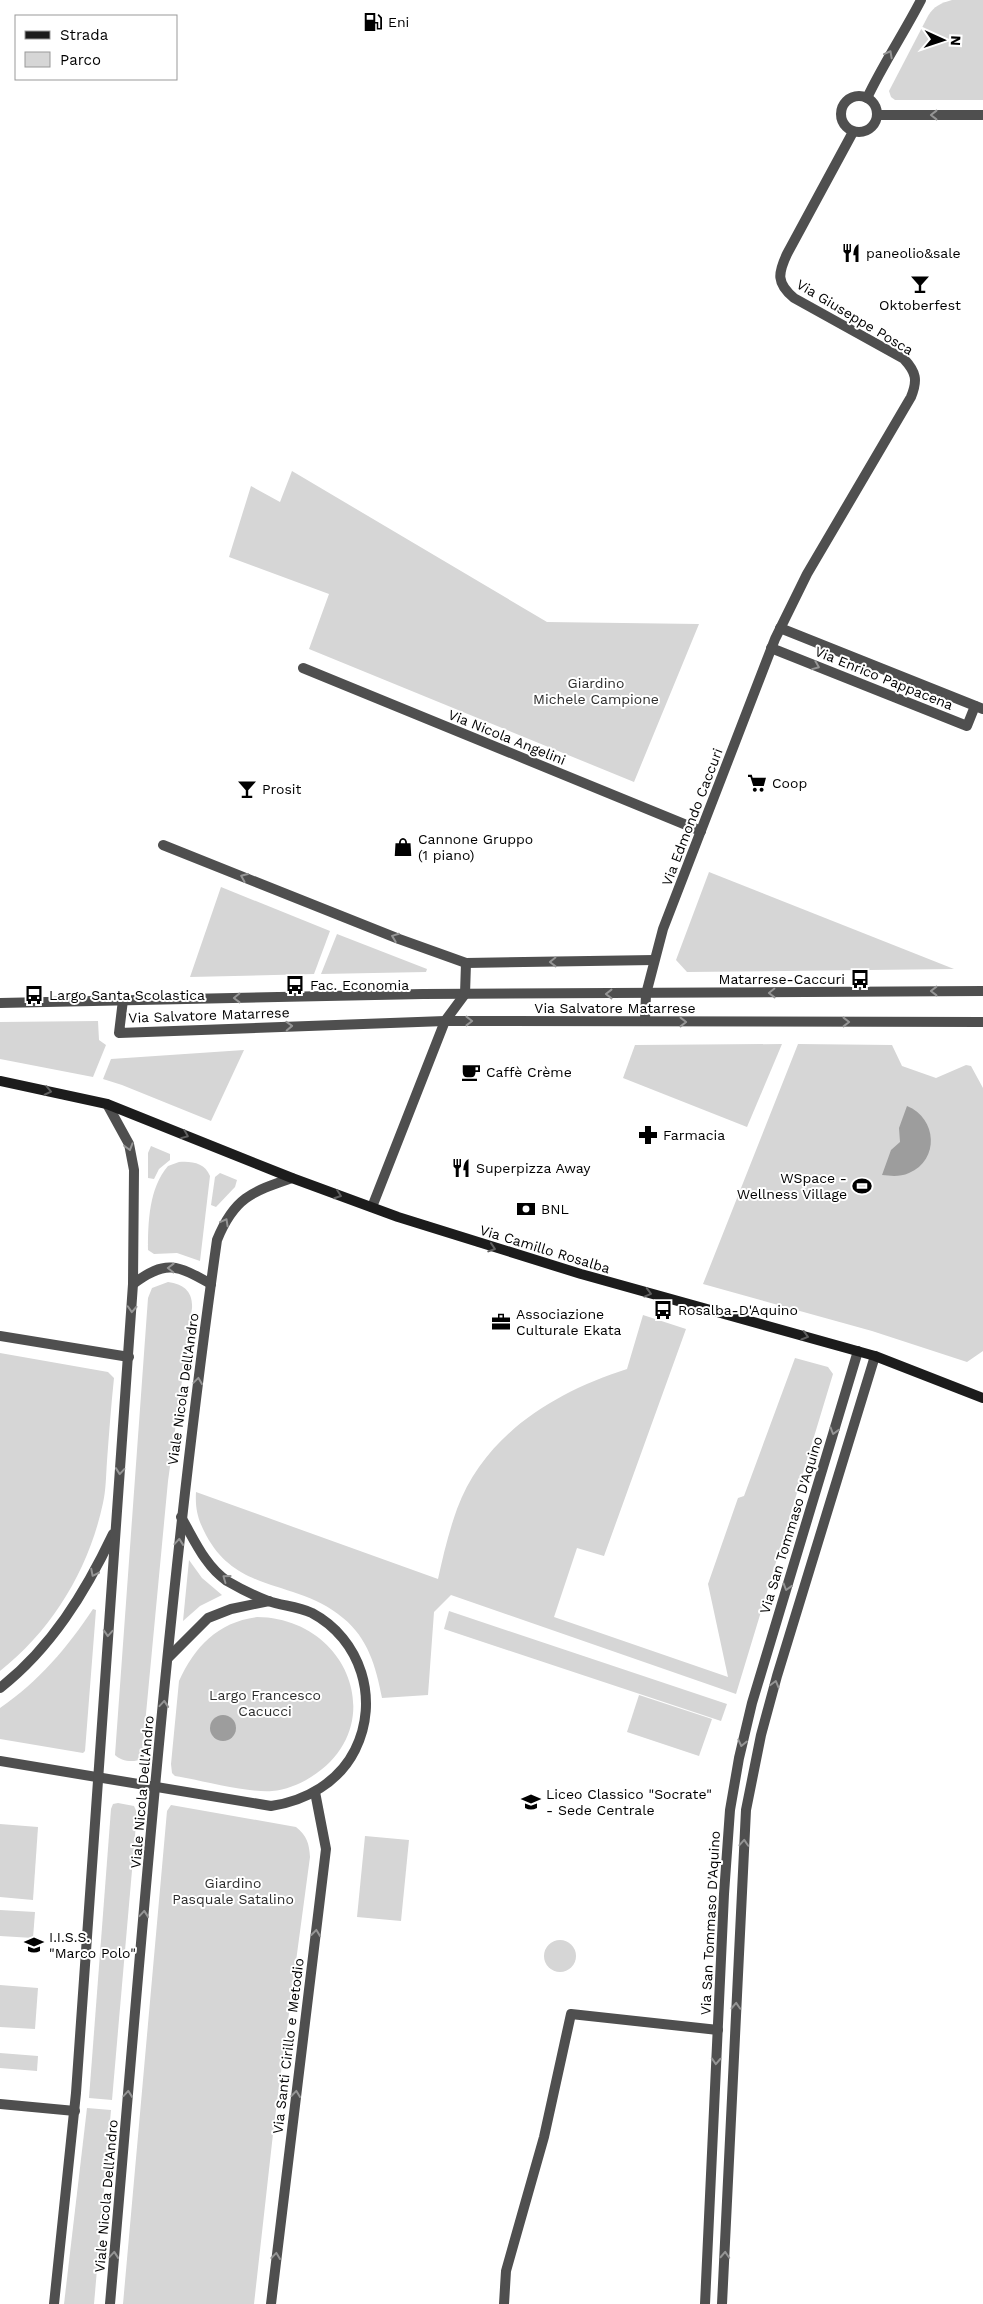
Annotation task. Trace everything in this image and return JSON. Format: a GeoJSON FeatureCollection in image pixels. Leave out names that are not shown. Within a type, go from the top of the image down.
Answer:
{"type":"FeatureCollection","features":[{"type":"Feature","properties":{"kind":"street"},"geometry":{"type":"LineString","coordinates":[[867,98],[892,48],[921,0]]}},
{"type":"Feature","properties":{"kind":"street"},"geometry":{"type":"LineString","coordinates":[[861,96],[875,104],[878,115],[874,126],[864,133],[852,132],[841,119],[842,107],[850,98],[861,96]]}},
{"type":"Feature","properties":{"kind":"street"},"geometry":{"type":"LineString","coordinates":[[878,115],[983,115]]}},
{"type":"Feature","properties":{"kind":"street","name":"Via Giuseppe Posca"},"geometry":{"type":"LineString","coordinates":[[780,628],[807,574],[911,397],[917,382],[914,369],[904,359],[794,298],[784,290],[780,277],[787,254],[852,132]]}},
{"type":"Feature","properties":{"kind":"street","name":"Via Edmondo Caccuri"},"geometry":{"type":"LineString","coordinates":[[645,1020],[646,994],[663,929],[780,628]]}},
{"type":"Feature","properties":{"kind":"street","name":"Via Enrico Pappacena"},"geometry":{"type":"LineString","coordinates":[[771,648],[967,726],[979,708],[780,628]]}},
{"type":"Feature","properties":{"kind":"street","name":"Via Nicola Angelini"},"geometry":{"type":"LineString","coordinates":[[303,668],[702,831]]}},
{"type":"Feature","properties":{"kind":"street"},"geometry":{"type":"LineString","coordinates":[[163,845],[398,939],[466,963],[654,960]]}},
{"type":"Feature","properties":{"kind":"street"},"geometry":{"type":"LineString","coordinates":[[372,1207],[445,1021],[464,994],[466,963]]}},
{"type":"Feature","properties":{"kind":"street","name":"Via Salvatore Matarrese"},"geometry":{"type":"LineString","coordinates":[[983,991],[464,994],[123,1000],[119,1032],[445,1021],[983,1022]]}},
{"type":"Feature","properties":{"kind":"street"},"geometry":{"type":"LineString","coordinates":[[0,1003],[123,1000]]}},
{"type":"Feature","properties":{"kind":"street","name":"Via Camillo Rosalba"},"geometry":{"type":"LineString","coordinates":[[0,1082],[107,1104],[292,1178],[372,1207],[554,1266],[875,1356],[983,1398]]}},
{"type":"Feature","properties":{"kind":"street"},"geometry":{"type":"LineString","coordinates":[[54,2304],[75,2112],[133,1284],[134,1170],[130,1144],[107,1104]]}},
{"type":"Feature","properties":{"kind":"street","name":"Viale Nicola Dell'Andro"},"geometry":{"type":"LineString","coordinates":[[110,2304],[155,1787],[181,1517],[217,1240],[226,1218],[240,1202],[263,1188],[292,1178]]}},
{"type":"Feature","properties":{"kind":"street"},"geometry":{"type":"LineString","coordinates":[[133,1284],[159,1268],[182,1268],[210,1284]]}},
{"type":"Feature","properties":{"kind":"street"},"geometry":{"type":"LineString","coordinates":[[0,1336],[129,1358]]}},
{"type":"Feature","properties":{"kind":"street","name":"Via San Tommaso D'Aquino"},"geometry":{"type":"LineString","coordinates":[[705,2304],[730,1810],[739,1758],[752,1702],[858,1351]]}},
{"type":"Feature","properties":{"kind":"street"},"geometry":{"type":"LineString","coordinates":[[722,2304],[746,1810],[761,1735],[777,1676],[875,1356]]}},
{"type":"Feature","properties":{"kind":"street"},"geometry":{"type":"LineString","coordinates":[[840,1408],[858,1412]]}},
{"type":"Feature","properties":{"kind":"street"},"geometry":{"type":"LineString","coordinates":[[0,1761],[271,1806],[300,1799],[316,1792],[336,1777],[345,1766],[360,1742],[365,1720],[367,1695],[363,1673],[344,1639],[326,1622],[293,1606],[269,1601],[226,1580],[207,1563],[181,1517]]}},
{"type":"Feature","properties":{"kind":"street"},"geometry":{"type":"LineString","coordinates":[[0,1688],[33,1660],[67,1616],[92,1578],[116,1529]]}},
{"type":"Feature","properties":{"kind":"street"},"geometry":{"type":"LineString","coordinates":[[168,1658],[208,1618],[230,1609],[269,1601]]}},
{"type":"Feature","properties":{"kind":"street","name":"Via Santi Cirillo e Metodio"},"geometry":{"type":"LineString","coordinates":[[271,2304],[326,1849],[316,1792]]}},
{"type":"Feature","properties":{"kind":"street"},"geometry":{"type":"LineString","coordinates":[[504,2304],[506,2271],[544,2137],[571,2014],[718,2030]]}},
{"type":"Feature","properties":{"kind":"street"},"geometry":{"type":"LineString","coordinates":[[0,2104],[75,2112]]}},
{"type":"Feature","properties":{"kind":"green space"},"geometry":{"type":"Polygon","coordinates":[[[952,0],[983,0],[983,100],[895,100],[891,97],[889,91],[928,16],[938,5],[952,0]]]}},
{"type":"Feature","properties":{"kind":"green space","name":"Giardino Michele Campione"},"geometry":{"type":"Polygon","coordinates":[[[292,471],[547,622],[699,624],[634,782],[309,649],[329,594],[229,557],[251,486],[280,502],[292,471]]]}},
{"type":"Feature","properties":{"kind":"green space"},"geometry":{"type":"Polygon","coordinates":[[[709,872],[954,969],[687,972],[676,960],[709,872]]]}},
{"type":"Feature","properties":{"kind":"green space"},"geometry":{"type":"Polygon","coordinates":[[[221,887],[330,931],[314,974],[190,977],[221,887]]]}},
{"type":"Feature","properties":{"kind":"green space"},"geometry":{"type":"Polygon","coordinates":[[[337,934],[427,969],[426,972],[321,974],[337,934]]]}},
{"type":"Feature","properties":{"kind":"green space"},"geometry":{"type":"Polygon","coordinates":[[[98,1021],[99,1040],[106,1045],[93,1077],[0,1059],[0,1022],[98,1021]]]}},
{"type":"Feature","properties":{"kind":"green space"},"geometry":{"type":"Polygon","coordinates":[[[782,1044],[747,1127],[623,1078],[635,1045],[782,1044]]]}},
{"type":"Feature","properties":{"kind":"green space","name":"WSpace - Wellness Village"},"geometry":{"type":"Polygon","coordinates":[[[798,1044],[892,1045],[902,1066],[936,1078],[966,1065],[971,1066],[983,1088],[983,1351],[967,1362],[872,1331],[703,1284],[798,1044]]]}},
{"type":"Feature","properties":{"kind":"green space"},"geometry":{"type":"Polygon","coordinates":[[[244,1050],[211,1121],[103,1079],[111,1059],[244,1050]]]}},
{"type":"Feature","properties":{"kind":"green space"},"geometry":{"type":"Polygon","coordinates":[[[151,1146],[170,1154],[170,1160],[159,1169],[154,1179],[148,1178],[148,1153],[151,1146]]]}},
{"type":"Feature","properties":{"kind":"green space"},"geometry":{"type":"Polygon","coordinates":[[[179,1162],[198,1164],[205,1168],[210,1176],[200,1261],[177,1253],[154,1254],[148,1250],[149,1217],[153,1195],[157,1184],[168,1166],[179,1162]]]}},
{"type":"Feature","properties":{"kind":"green space"},"geometry":{"type":"Polygon","coordinates":[[[220,1173],[237,1180],[235,1187],[216,1207],[211,1205],[215,1177],[220,1173]]]}},
{"type":"Feature","properties":{"kind":"green space"},"geometry":{"type":"Polygon","coordinates":[[[168,1282],[183,1287],[189,1293],[192,1308],[168,1481],[142,1756],[141,1759],[131,1761],[120,1759],[115,1755],[148,1298],[152,1288],[168,1282]]]}},
{"type":"Feature","properties":{"kind":"green space"},"geometry":{"type":"Polygon","coordinates":[[[643,1315],[686,1329],[604,1556],[577,1548],[554,1617],[728,1677],[708,1584],[738,1498],[744,1496],[795,1358],[828,1367],[833,1374],[736,1694],[451,1595],[434,1612],[428,1695],[382,1698],[370,1654],[352,1626],[325,1606],[307,1597],[251,1577],[234,1568],[219,1554],[203,1530],[196,1504],[196,1492],[438,1579],[457,1509],[469,1482],[485,1459],[504,1438],[549,1404],[574,1390],[627,1369],[643,1315]]]}},
{"type":"Feature","properties":{"kind":"green space"},"geometry":{"type":"Polygon","coordinates":[[[0,1353],[108,1372],[114,1378],[105,1493],[97,1527],[88,1551],[66,1596],[52,1617],[19,1654],[0,1671],[0,1353]]]}},
{"type":"Feature","properties":{"kind":"green space"},"geometry":{"type":"Polygon","coordinates":[[[189,1560],[202,1578],[222,1595],[200,1606],[183,1621],[189,1560]]]}},
{"type":"Feature","properties":{"kind":"green space"},"geometry":{"type":"Polygon","coordinates":[[[93,1609],[96,1610],[85,1751],[83,1753],[0,1739],[0,1708],[40,1675],[63,1650],[93,1609]]]}},
{"type":"Feature","properties":{"kind":"green space"},"geometry":{"type":"Polygon","coordinates":[[[449,1611],[727,1704],[721,1721],[444,1629],[449,1611]]]}},
{"type":"Feature","properties":{"kind":"green space","name":"Largo Francesco Cacucci"},"geometry":{"type":"Polygon","coordinates":[[[257,1617],[289,1622],[316,1635],[336,1655],[348,1679],[353,1705],[349,1731],[335,1756],[311,1777],[282,1789],[272,1791],[250,1790],[175,1776],[172,1773],[171,1764],[179,1681],[185,1668],[200,1647],[219,1630],[231,1624],[257,1617]]]}},
{"type":"Feature","properties":{"kind":"green space"},"geometry":{"type":"Polygon","coordinates":[[[639,1695],[712,1719],[699,1756],[627,1732],[639,1695]]]}},
{"type":"Feature","properties":{"kind":"green space"},"geometry":{"type":"Polygon","coordinates":[[[113,1804],[134,1806],[137,1813],[112,2100],[89,2098],[111,1809],[113,1804]]]}},
{"type":"Feature","properties":{"kind":"green space","name":"Giardino Pasquale Satalino"},"geometry":{"type":"Polygon","coordinates":[[[171,1805],[296,1827],[307,1840],[309,1848],[310,1857],[274,2125],[254,2304],[123,2304],[167,1811],[171,1805]]]}},
{"type":"Feature","properties":{"kind":"green space"},"geometry":{"type":"Polygon","coordinates":[[[0,1824],[38,1827],[33,1900],[0,1897],[0,1824]]]}},
{"type":"Feature","properties":{"kind":"green space"},"geometry":{"type":"Polygon","coordinates":[[[365,1836],[409,1840],[401,1921],[357,1917],[365,1836]]]}},
{"type":"Feature","properties":{"kind":"green space"},"geometry":{"type":"Polygon","coordinates":[[[0,1910],[35,1912],[33,1938],[0,1936],[0,1910]]]}},
{"type":"Feature","properties":{"kind":"green space"},"geometry":{"type":"Polygon","coordinates":[[[560,1940],[571,1945],[576,1956],[571,1967],[560,1972],[549,1967],[544,1956],[549,1945],[560,1940]]]}},
{"type":"Feature","properties":{"kind":"green space"},"geometry":{"type":"Polygon","coordinates":[[[0,1985],[38,1988],[35,2029],[0,2027],[0,1985]]]}},
{"type":"Feature","properties":{"kind":"green space"},"geometry":{"type":"Polygon","coordinates":[[[0,2053],[38,2056],[37,2071],[0,2068],[0,2053]]]}},
{"type":"Feature","properties":{"kind":"green space"},"geometry":{"type":"Polygon","coordinates":[[[87,2108],[111,2110],[94,2304],[64,2304],[87,2108]]]}},
{"type":"Feature","properties":{"kind":"shaded area"},"geometry":{"type":"Polygon","coordinates":[[[907,1106],[917,1112],[929,1129],[930,1149],[926,1159],[919,1167],[909,1173],[899,1176],[882,1175],[891,1150],[900,1142],[899,1128],[907,1106]]]}},
{"type":"Feature","properties":{"kind":"shaded area"},"geometry":{"type":"Polygon","coordinates":[[[223,1715],[232,1719],[236,1728],[232,1737],[223,1741],[214,1737],[210,1728],[214,1719],[223,1715]]]}},
{"type":"Feature","properties":{"kind":"place","name":"Eni"},"geometry":{"type":"Point","coordinates":[373,22]}},
{"type":"Feature","properties":{"kind":"place","name":"paneolio&sale"},"geometry":{"type":"Point","coordinates":[851,253]}},
{"type":"Feature","properties":{"kind":"place","name":"Oktoberfest"},"geometry":{"type":"Point","coordinates":[920,284]}},
{"type":"Feature","properties":{"kind":"place","name":"Coop"},"geometry":{"type":"Point","coordinates":[757,783]}},
{"type":"Feature","properties":{"kind":"place","name":"Prosit"},"geometry":{"type":"Point","coordinates":[247,789]}},
{"type":"Feature","properties":{"kind":"place","name":"Cannone Gruppo (1 piano)"},"geometry":{"type":"Point","coordinates":[403,847]}},
{"type":"Feature","properties":{"kind":"place","name":"Matarrese-Caccuri"},"geometry":{"type":"Point","coordinates":[860,979]}},
{"type":"Feature","properties":{"kind":"place","name":"Fac. Economia"},"geometry":{"type":"Point","coordinates":[295,985]}},
{"type":"Feature","properties":{"kind":"place","name":"Largo Santa Scolastica"},"geometry":{"type":"Point","coordinates":[34,995]}},
{"type":"Feature","properties":{"kind":"place","name":"Caffè Crème"},"geometry":{"type":"Point","coordinates":[471,1072]}},
{"type":"Feature","properties":{"kind":"place","name":"Farmacia"},"geometry":{"type":"Point","coordinates":[648,1135]}},
{"type":"Feature","properties":{"kind":"place","name":"Superpizza Away"},"geometry":{"type":"Point","coordinates":[461,1168]}},
{"type":"Feature","properties":{"kind":"place","name":"WSpace - Wellness Village"},"geometry":{"type":"Point","coordinates":[862,1186]}},
{"type":"Feature","properties":{"kind":"place","name":"BNL"},"geometry":{"type":"Point","coordinates":[526,1209]}},
{"type":"Feature","properties":{"kind":"place","name":"Rosalba-D'Aquino"},"geometry":{"type":"Point","coordinates":[663,1310]}},
{"type":"Feature","properties":{"kind":"place","name":"Associazione Culturale Ekata"},"geometry":{"type":"Point","coordinates":[501,1322]}},
{"type":"Feature","properties":{"kind":"place","name":"Liceo Classico \"Socrate\" - Sede Centrale"},"geometry":{"type":"Point","coordinates":[531,1802]}},
{"type":"Feature","properties":{"kind":"place","name":"I.I.S.S. \"Marco Polo\""},"geometry":{"type":"Point","coordinates":[34,1945]}}]}
